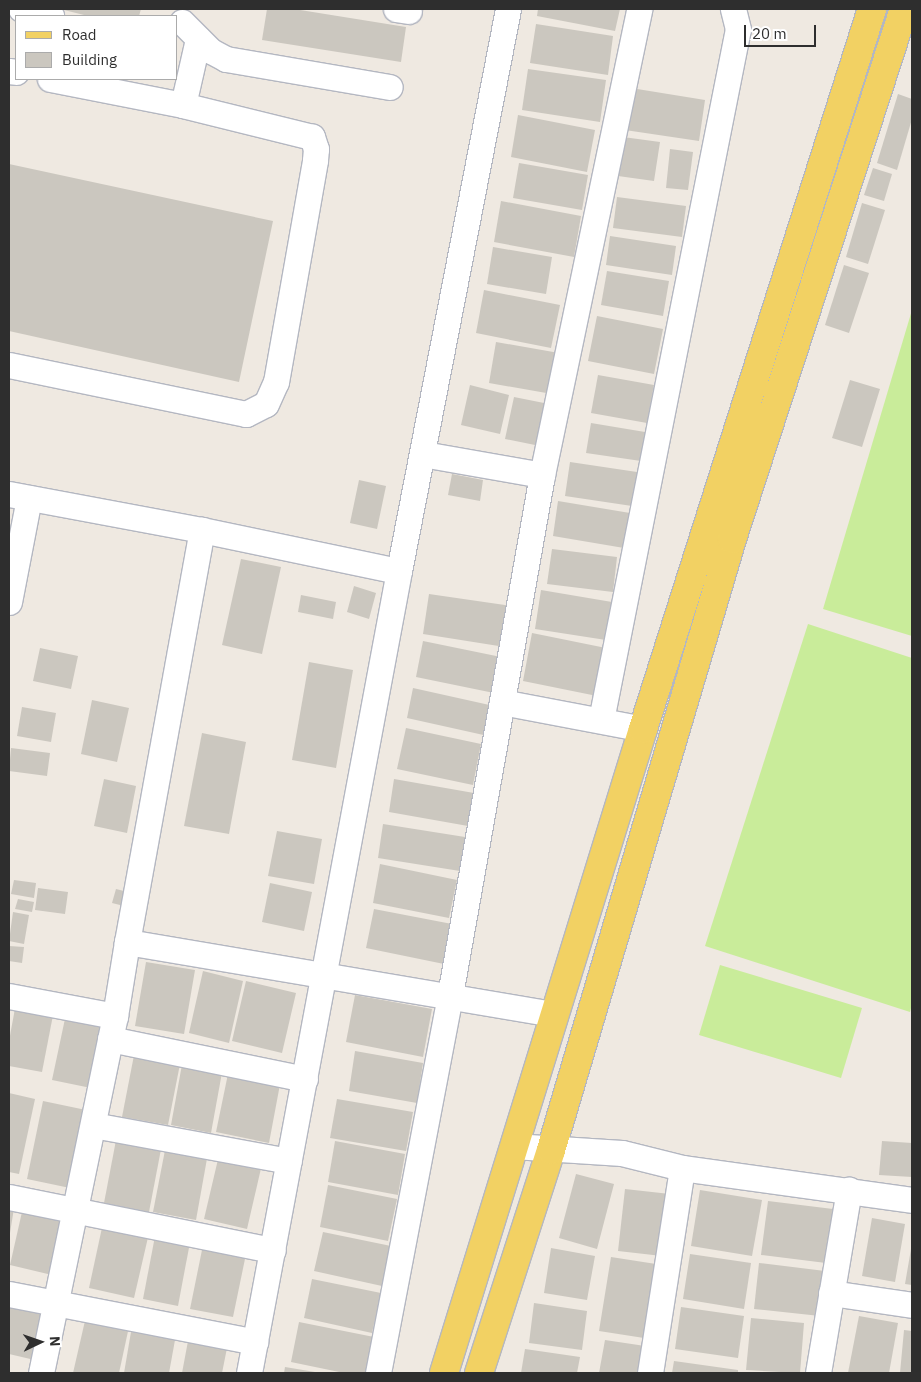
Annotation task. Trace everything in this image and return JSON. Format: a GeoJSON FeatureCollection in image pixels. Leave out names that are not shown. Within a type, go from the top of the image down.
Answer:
{"type":"FeatureCollection","features":[{"type":"Feature","properties":{"kind":"main road"},"geometry":{"type":"LineString","coordinates":[[444,1373],[643,729],[872,9]]}},
{"type":"Feature","properties":{"kind":"main road"},"geometry":{"type":"LineString","coordinates":[[479,1373],[551,1150],[732,539],[904,9]]}},
{"type":"Feature","properties":{"kind":"street"},"geometry":{"type":"LineString","coordinates":[[249,1373],[399,571],[508,9]]}},
{"type":"Feature","properties":{"kind":"street"},"geometry":{"type":"LineString","coordinates":[[378,1373],[450,996],[542,474],[639,9]]}},
{"type":"Feature","properties":{"kind":"street"},"geometry":{"type":"LineString","coordinates":[[600,720],[738,29],[733,9]]}},
{"type":"Feature","properties":{"kind":"street"},"geometry":{"type":"LineString","coordinates":[[188,24],[210,51],[226,59],[390,87]]}},
{"type":"Feature","properties":{"kind":"street"},"geometry":{"type":"LineString","coordinates":[[183,105],[188,24]]}},
{"type":"Feature","properties":{"kind":"street"},"geometry":{"type":"LineString","coordinates":[[9,365],[246,414],[266,404],[276,382],[315,160],[316,149],[312,137],[183,105],[55,80]]}},
{"type":"Feature","properties":{"kind":"street"},"geometry":{"type":"LineString","coordinates":[[423,454],[542,474]]}},
{"type":"Feature","properties":{"kind":"street"},"geometry":{"type":"LineString","coordinates":[[9,602],[19,496],[202,530],[399,571]]}},
{"type":"Feature","properties":{"kind":"street"},"geometry":{"type":"LineString","coordinates":[[41,1373],[112,1028],[202,530]]}},
{"type":"Feature","properties":{"kind":"street"},"geometry":{"type":"LineString","coordinates":[[502,702],[643,729]]}},
{"type":"Feature","properties":{"kind":"street"},"geometry":{"type":"LineString","coordinates":[[127,942],[554,1014]]}},
{"type":"Feature","properties":{"kind":"street"},"geometry":{"type":"LineString","coordinates":[[9,996],[112,1028],[305,1079]]}},
{"type":"Feature","properties":{"kind":"street"},"geometry":{"type":"LineString","coordinates":[[92,1125],[290,1161]]}},
{"type":"Feature","properties":{"kind":"street"},"geometry":{"type":"LineString","coordinates":[[513,1146],[551,1150],[622,1153],[682,1168],[912,1200]]}},
{"type":"Feature","properties":{"kind":"street"},"geometry":{"type":"LineString","coordinates":[[650,1373],[682,1168]]}},
{"type":"Feature","properties":{"kind":"street"},"geometry":{"type":"LineString","coordinates":[[818,1373],[849,1190]]}},
{"type":"Feature","properties":{"kind":"street"},"geometry":{"type":"LineString","coordinates":[[9,1197],[272,1250]]}},
{"type":"Feature","properties":{"kind":"street"},"geometry":{"type":"LineString","coordinates":[[831,1293],[912,1305]]}},
{"type":"Feature","properties":{"kind":"street"},"geometry":{"type":"LineString","coordinates":[[9,1294],[255,1342]]}},
{"type":"Feature","properties":{"kind":"green space"},"geometry":{"type":"Polygon","coordinates":[[[912,310],[912,636],[823,609],[912,310]]]}},
{"type":"Feature","properties":{"kind":"green space"},"geometry":{"type":"Polygon","coordinates":[[[808,624],[912,658],[912,1004],[910,1012],[705,946],[808,624]]]}},
{"type":"Feature","properties":{"kind":"green space"},"geometry":{"type":"Polygon","coordinates":[[[720,965],[862,1008],[841,1078],[699,1035],[720,965]]]}},
{"type":"Feature","properties":{"kind":"building"},"geometry":{"type":"Polygon","coordinates":[[[60,9],[141,9],[139,15],[84,15],[60,9]]]}},
{"type":"Feature","properties":{"kind":"building"},"geometry":{"type":"Polygon","coordinates":[[[267,9],[294,9],[406,27],[401,62],[262,40],[267,9]]]}},
{"type":"Feature","properties":{"kind":"building"},"geometry":{"type":"Polygon","coordinates":[[[538,9],[620,9],[615,31],[537,16],[538,9]]]}},
{"type":"Feature","properties":{"kind":"building"},"geometry":{"type":"Polygon","coordinates":[[[536,24],[613,36],[608,75],[530,63],[536,24]]]}},
{"type":"Feature","properties":{"kind":"building"},"geometry":{"type":"Polygon","coordinates":[[[528,69],[606,80],[600,122],[522,110],[528,69]]]}},
{"type":"Feature","properties":{"kind":"building"},"geometry":{"type":"Polygon","coordinates":[[[631,88],[705,100],[699,141],[625,130],[631,88]]]}},
{"type":"Feature","properties":{"kind":"building"},"geometry":{"type":"Polygon","coordinates":[[[898,94],[912,99],[912,119],[897,170],[877,163],[898,94]]]}},
{"type":"Feature","properties":{"kind":"building"},"geometry":{"type":"Polygon","coordinates":[[[518,115],[595,130],[587,172],[511,157],[518,115]]]}},
{"type":"Feature","properties":{"kind":"building"},"geometry":{"type":"Polygon","coordinates":[[[623,137],[660,142],[654,181],[618,176],[623,137]]]}},
{"type":"Feature","properties":{"kind":"building"},"geometry":{"type":"Polygon","coordinates":[[[670,149],[693,152],[688,190],[666,188],[670,149]]]}},
{"type":"Feature","properties":{"kind":"building"},"geometry":{"type":"Polygon","coordinates":[[[519,163],[588,175],[582,210],[513,198],[519,163]]]}},
{"type":"Feature","properties":{"kind":"building"},"geometry":{"type":"Polygon","coordinates":[[[9,164],[273,221],[239,382],[9,331],[9,164]]]}},
{"type":"Feature","properties":{"kind":"building"},"geometry":{"type":"Polygon","coordinates":[[[873,168],[892,174],[884,201],[864,195],[873,168]]]}},
{"type":"Feature","properties":{"kind":"building"},"geometry":{"type":"Polygon","coordinates":[[[617,197],[686,206],[682,237],[613,228],[617,197]]]}},
{"type":"Feature","properties":{"kind":"building"},"geometry":{"type":"Polygon","coordinates":[[[501,201],[581,216],[574,257],[494,242],[501,201]]]}},
{"type":"Feature","properties":{"kind":"building"},"geometry":{"type":"Polygon","coordinates":[[[862,203],[885,210],[868,264],[846,257],[862,203]]]}},
{"type":"Feature","properties":{"kind":"building"},"geometry":{"type":"Polygon","coordinates":[[[610,236],[676,246],[672,275],[606,265],[610,236]]]}},
{"type":"Feature","properties":{"kind":"building"},"geometry":{"type":"Polygon","coordinates":[[[493,247],[552,257],[546,294],[487,284],[493,247]]]}},
{"type":"Feature","properties":{"kind":"building"},"geometry":{"type":"Polygon","coordinates":[[[844,265],[869,273],[849,333],[825,325],[844,265]]]}},
{"type":"Feature","properties":{"kind":"building"},"geometry":{"type":"Polygon","coordinates":[[[607,271],[669,281],[663,316],[601,305],[607,271]]]}},
{"type":"Feature","properties":{"kind":"building"},"geometry":{"type":"Polygon","coordinates":[[[484,290],[560,305],[551,348],[476,333],[484,290]]]}},
{"type":"Feature","properties":{"kind":"building"},"geometry":{"type":"Polygon","coordinates":[[[597,316],[663,329],[654,374],[588,361],[597,316]]]}},
{"type":"Feature","properties":{"kind":"building"},"geometry":{"type":"Polygon","coordinates":[[[496,342],[559,353],[552,394],[489,383],[496,342]]]}},
{"type":"Feature","properties":{"kind":"building"},"geometry":{"type":"Polygon","coordinates":[[[598,375],[654,385],[647,423],[591,413],[598,375]]]}},
{"type":"Feature","properties":{"kind":"building"},"geometry":{"type":"Polygon","coordinates":[[[850,380],[880,389],[862,447],[832,438],[850,380]]]}},
{"type":"Feature","properties":{"kind":"building"},"geometry":{"type":"Polygon","coordinates":[[[470,385],[509,395],[500,434],[461,425],[470,385]]]}},
{"type":"Feature","properties":{"kind":"building"},"geometry":{"type":"Polygon","coordinates":[[[514,397],[549,404],[540,446],[505,439],[514,397]]]}},
{"type":"Feature","properties":{"kind":"building"},"geometry":{"type":"Polygon","coordinates":[[[591,423],[645,432],[641,461],[586,453],[591,423]]]}},
{"type":"Feature","properties":{"kind":"building"},"geometry":{"type":"Polygon","coordinates":[[[570,462],[637,472],[632,506],[565,496],[570,462]]]}},
{"type":"Feature","properties":{"kind":"building"},"geometry":{"type":"Polygon","coordinates":[[[452,474],[483,480],[480,501],[448,495],[452,474]]]}},
{"type":"Feature","properties":{"kind":"building"},"geometry":{"type":"Polygon","coordinates":[[[359,480],[386,486],[377,529],[350,523],[359,480]]]}},
{"type":"Feature","properties":{"kind":"building"},"geometry":{"type":"Polygon","coordinates":[[[558,501],[630,513],[624,548],[553,536],[558,501]]]}},
{"type":"Feature","properties":{"kind":"building"},"geometry":{"type":"Polygon","coordinates":[[[552,549],[617,557],[613,592],[547,584],[552,549]]]}},
{"type":"Feature","properties":{"kind":"building"},"geometry":{"type":"Polygon","coordinates":[[[241,559],[281,567],[262,654],[222,645],[241,559]]]}},
{"type":"Feature","properties":{"kind":"building"},"geometry":{"type":"Polygon","coordinates":[[[354,586],[376,593],[369,619],[347,612],[354,586]]]}},
{"type":"Feature","properties":{"kind":"building"},"geometry":{"type":"Polygon","coordinates":[[[541,590],[612,602],[606,640],[535,629],[541,590]]]}},
{"type":"Feature","properties":{"kind":"building"},"geometry":{"type":"Polygon","coordinates":[[[429,594],[511,606],[505,647],[423,634],[429,594]]]}},
{"type":"Feature","properties":{"kind":"building"},"geometry":{"type":"Polygon","coordinates":[[[301,595],[336,602],[333,619],[298,612],[301,595]]]}},
{"type":"Feature","properties":{"kind":"building"},"geometry":{"type":"Polygon","coordinates":[[[532,633],[606,648],[597,696],[523,681],[532,633]]]}},
{"type":"Feature","properties":{"kind":"building"},"geometry":{"type":"Polygon","coordinates":[[[423,641],[501,657],[494,693],[416,677],[423,641]]]}},
{"type":"Feature","properties":{"kind":"building"},"geometry":{"type":"Polygon","coordinates":[[[40,648],[78,656],[71,689],[33,681],[40,648]]]}},
{"type":"Feature","properties":{"kind":"building"},"geometry":{"type":"Polygon","coordinates":[[[309,662],[353,670],[336,768],[292,760],[309,662]]]}},
{"type":"Feature","properties":{"kind":"building"},"geometry":{"type":"Polygon","coordinates":[[[413,688],[494,706],[488,736],[407,718],[413,688]]]}},
{"type":"Feature","properties":{"kind":"building"},"geometry":{"type":"Polygon","coordinates":[[[92,700],[129,708],[117,762],[81,754],[92,700]]]}},
{"type":"Feature","properties":{"kind":"building"},"geometry":{"type":"Polygon","coordinates":[[[22,707],[56,713],[51,742],[17,736],[22,707]]]}},
{"type":"Feature","properties":{"kind":"building"},"geometry":{"type":"Polygon","coordinates":[[[406,728],[481,744],[473,785],[397,769],[406,728]]]}},
{"type":"Feature","properties":{"kind":"building"},"geometry":{"type":"Polygon","coordinates":[[[202,733],[246,742],[229,834],[184,826],[202,733]]]}},
{"type":"Feature","properties":{"kind":"building"},"geometry":{"type":"Polygon","coordinates":[[[11,748],[50,753],[47,776],[9,771],[11,748]]]}},
{"type":"Feature","properties":{"kind":"building"},"geometry":{"type":"Polygon","coordinates":[[[104,779],[136,786],[127,833],[94,826],[104,779]]]}},
{"type":"Feature","properties":{"kind":"building"},"geometry":{"type":"Polygon","coordinates":[[[394,779],[474,793],[468,826],[389,812],[394,779]]]}},
{"type":"Feature","properties":{"kind":"building"},"geometry":{"type":"Polygon","coordinates":[[[383,824],[465,837],[460,871],[378,858],[383,824]]]}},
{"type":"Feature","properties":{"kind":"building"},"geometry":{"type":"Polygon","coordinates":[[[277,831],[322,839],[314,884],[268,876],[277,831]]]}},
{"type":"Feature","properties":{"kind":"building"},"geometry":{"type":"Polygon","coordinates":[[[380,864],[457,880],[449,918],[373,903],[380,864]]]}},
{"type":"Feature","properties":{"kind":"building"},"geometry":{"type":"Polygon","coordinates":[[[14,880],[36,883],[34,898],[11,894],[14,880]]]}},
{"type":"Feature","properties":{"kind":"building"},"geometry":{"type":"Polygon","coordinates":[[[270,883],[312,892],[304,931],[262,922],[270,883]]]}},
{"type":"Feature","properties":{"kind":"building"},"geometry":{"type":"Polygon","coordinates":[[[38,888],[68,892],[65,914],[35,910],[38,888]]]}},
{"type":"Feature","properties":{"kind":"building"},"geometry":{"type":"Polygon","coordinates":[[[116,889],[132,893],[128,907],[112,903],[116,889]]]}},
{"type":"Feature","properties":{"kind":"building"},"geometry":{"type":"Polygon","coordinates":[[[18,899],[34,902],[32,912],[15,909],[18,899]]]}},
{"type":"Feature","properties":{"kind":"building"},"geometry":{"type":"Polygon","coordinates":[[[374,909],[452,924],[444,964],[366,948],[374,909]]]}},
{"type":"Feature","properties":{"kind":"building"},"geometry":{"type":"Polygon","coordinates":[[[13,912],[29,915],[24,944],[9,941],[13,912]]]}},
{"type":"Feature","properties":{"kind":"building"},"geometry":{"type":"Polygon","coordinates":[[[9,946],[24,947],[22,963],[9,961],[9,946]]]}},
{"type":"Feature","properties":{"kind":"building"},"geometry":{"type":"Polygon","coordinates":[[[146,962],[195,970],[184,1034],[135,1026],[146,962]]]}},
{"type":"Feature","properties":{"kind":"building"},"geometry":{"type":"Polygon","coordinates":[[[203,971],[243,981],[229,1043],[189,1033],[203,971]]]}},
{"type":"Feature","properties":{"kind":"building"},"geometry":{"type":"Polygon","coordinates":[[[246,981],[296,993],[282,1053],[232,1041],[246,981]]]}},
{"type":"Feature","properties":{"kind":"building"},"geometry":{"type":"Polygon","coordinates":[[[355,995],[432,1009],[423,1057],[346,1042],[355,995]]]}},
{"type":"Feature","properties":{"kind":"building"},"geometry":{"type":"Polygon","coordinates":[[[16,1003],[54,1010],[42,1072],[9,1066],[9,1041],[16,1003]]]}},
{"type":"Feature","properties":{"kind":"building"},"geometry":{"type":"Polygon","coordinates":[[[66,1014],[105,1023],[91,1088],[52,1080],[66,1014]]]}},
{"type":"Feature","properties":{"kind":"building"},"geometry":{"type":"Polygon","coordinates":[[[135,1050],[181,1059],[168,1125],[122,1117],[135,1050]]]}},
{"type":"Feature","properties":{"kind":"building"},"geometry":{"type":"Polygon","coordinates":[[[355,1051],[423,1063],[417,1103],[349,1091],[355,1051]]]}},
{"type":"Feature","properties":{"kind":"building"},"geometry":{"type":"Polygon","coordinates":[[[183,1059],[223,1067],[211,1133],[171,1125],[183,1059]]]}},
{"type":"Feature","properties":{"kind":"building"},"geometry":{"type":"Polygon","coordinates":[[[229,1069],[281,1079],[269,1143],[216,1132],[229,1069]]]}},
{"type":"Feature","properties":{"kind":"building"},"geometry":{"type":"Polygon","coordinates":[[[9,1093],[35,1099],[19,1174],[9,1172],[9,1093]]]}},
{"type":"Feature","properties":{"kind":"building"},"geometry":{"type":"Polygon","coordinates":[[[337,1099],[413,1112],[406,1151],[330,1138],[337,1099]]]}},
{"type":"Feature","properties":{"kind":"building"},"geometry":{"type":"Polygon","coordinates":[[[43,1101],[86,1110],[70,1188],[27,1179],[43,1101]]]}},
{"type":"Feature","properties":{"kind":"building"},"geometry":{"type":"Polygon","coordinates":[[[117,1135],[162,1144],[149,1212],[104,1203],[117,1135]]]}},
{"type":"Feature","properties":{"kind":"building"},"geometry":{"type":"Polygon","coordinates":[[[335,1141],[405,1154],[398,1195],[328,1182],[335,1141]]]}},
{"type":"Feature","properties":{"kind":"building"},"geometry":{"type":"Polygon","coordinates":[[[882,1141],[912,1143],[912,1177],[879,1175],[882,1141]]]}},
{"type":"Feature","properties":{"kind":"building"},"geometry":{"type":"Polygon","coordinates":[[[166,1145],[208,1153],[196,1220],[153,1212],[166,1145]]]}},
{"type":"Feature","properties":{"kind":"building"},"geometry":{"type":"Polygon","coordinates":[[[219,1155],[262,1164],[247,1229],[204,1219],[219,1155]]]}},
{"type":"Feature","properties":{"kind":"building"},"geometry":{"type":"Polygon","coordinates":[[[576,1174],[614,1184],[597,1249],[559,1238],[576,1174]]]}},
{"type":"Feature","properties":{"kind":"building"},"geometry":{"type":"Polygon","coordinates":[[[328,1185],[397,1199],[388,1241],[320,1227],[328,1185]]]}},
{"type":"Feature","properties":{"kind":"building"},"geometry":{"type":"Polygon","coordinates":[[[625,1189],[670,1194],[662,1256],[618,1251],[625,1189]]]}},
{"type":"Feature","properties":{"kind":"building"},"geometry":{"type":"Polygon","coordinates":[[[700,1190],[762,1200],[752,1256],[691,1246],[700,1190]]]}},
{"type":"Feature","properties":{"kind":"building"},"geometry":{"type":"Polygon","coordinates":[[[9,1200],[15,1202],[10,1233],[9,1233],[9,1200]]]}},
{"type":"Feature","properties":{"kind":"building"},"geometry":{"type":"Polygon","coordinates":[[[768,1201],[833,1209],[826,1263],[761,1255],[768,1201]]]}},
{"type":"Feature","properties":{"kind":"building"},"geometry":{"type":"Polygon","coordinates":[[[24,1203],[67,1212],[52,1275],[10,1265],[24,1203]]]}},
{"type":"Feature","properties":{"kind":"building"},"geometry":{"type":"Polygon","coordinates":[[[872,1218],[905,1224],[895,1282],[862,1276],[872,1218]]]}},
{"type":"Feature","properties":{"kind":"building"},"geometry":{"type":"Polygon","coordinates":[[[103,1223],[149,1233],[134,1298],[89,1288],[103,1223]]]}},
{"type":"Feature","properties":{"kind":"building"},"geometry":{"type":"Polygon","coordinates":[[[156,1231],[191,1237],[178,1306],[143,1299],[156,1231]]]}},
{"type":"Feature","properties":{"kind":"building"},"geometry":{"type":"Polygon","coordinates":[[[323,1232],[391,1246],[382,1286],[314,1271],[323,1232]]]}},
{"type":"Feature","properties":{"kind":"building"},"geometry":{"type":"Polygon","coordinates":[[[203,1245],[246,1254],[233,1317],[190,1309],[203,1245]]]}},
{"type":"Feature","properties":{"kind":"building"},"geometry":{"type":"Polygon","coordinates":[[[551,1248],[595,1256],[587,1300],[544,1293],[551,1248]]]}},
{"type":"Feature","properties":{"kind":"building"},"geometry":{"type":"Polygon","coordinates":[[[912,1249],[912,1285],[905,1284],[912,1249]]]}},
{"type":"Feature","properties":{"kind":"building"},"geometry":{"type":"Polygon","coordinates":[[[690,1254],[751,1263],[744,1309],[683,1299],[690,1254]]]}},
{"type":"Feature","properties":{"kind":"building"},"geometry":{"type":"Polygon","coordinates":[[[611,1257],[656,1264],[644,1338],[599,1331],[611,1257]]]}},
{"type":"Feature","properties":{"kind":"building"},"geometry":{"type":"Polygon","coordinates":[[[759,1263],[825,1271],[820,1316],[754,1309],[759,1263]]]}},
{"type":"Feature","properties":{"kind":"building"},"geometry":{"type":"Polygon","coordinates":[[[312,1279],[381,1293],[372,1333],[304,1318],[312,1279]]]}},
{"type":"Feature","properties":{"kind":"building"},"geometry":{"type":"Polygon","coordinates":[[[9,1300],[50,1309],[39,1361],[9,1354],[9,1300]]]}},
{"type":"Feature","properties":{"kind":"building"},"geometry":{"type":"Polygon","coordinates":[[[534,1303],[587,1311],[582,1350],[529,1343],[534,1303]]]}},
{"type":"Feature","properties":{"kind":"building"},"geometry":{"type":"Polygon","coordinates":[[[681,1307],[744,1316],[738,1358],[675,1349],[681,1307]]]}},
{"type":"Feature","properties":{"kind":"building"},"geometry":{"type":"Polygon","coordinates":[[[87,1312],[130,1322],[119,1373],[73,1373],[87,1312]]]}},
{"type":"Feature","properties":{"kind":"building"},"geometry":{"type":"Polygon","coordinates":[[[859,1316],[898,1323],[889,1373],[848,1373],[859,1316]]]}},
{"type":"Feature","properties":{"kind":"building"},"geometry":{"type":"Polygon","coordinates":[[[751,1318],[804,1323],[800,1373],[746,1370],[751,1318]]]}},
{"type":"Feature","properties":{"kind":"building"},"geometry":{"type":"Polygon","coordinates":[[[299,1322],[374,1337],[367,1373],[344,1373],[291,1362],[299,1322]]]}},
{"type":"Feature","properties":{"kind":"building"},"geometry":{"type":"Polygon","coordinates":[[[904,1330],[912,1331],[912,1373],[900,1373],[904,1330]]]}},
{"type":"Feature","properties":{"kind":"building"},"geometry":{"type":"Polygon","coordinates":[[[131,1332],[175,1340],[169,1373],[124,1373],[131,1332]]]}},
{"type":"Feature","properties":{"kind":"building"},"geometry":{"type":"Polygon","coordinates":[[[605,1340],[645,1346],[641,1373],[599,1373],[605,1340]]]}},
{"type":"Feature","properties":{"kind":"building"},"geometry":{"type":"Polygon","coordinates":[[[188,1341],[227,1348],[222,1373],[182,1373],[188,1341]]]}},
{"type":"Feature","properties":{"kind":"building"},"geometry":{"type":"Polygon","coordinates":[[[525,1349],[580,1357],[577,1373],[521,1373],[525,1349]]]}},
{"type":"Feature","properties":{"kind":"building"},"geometry":{"type":"Polygon","coordinates":[[[674,1361],[738,1370],[738,1373],[672,1373],[674,1361]]]}},
{"type":"Feature","properties":{"kind":"building"},"geometry":{"type":"Polygon","coordinates":[[[285,1367],[315,1372],[315,1373],[284,1373],[285,1367]]]}}]}
